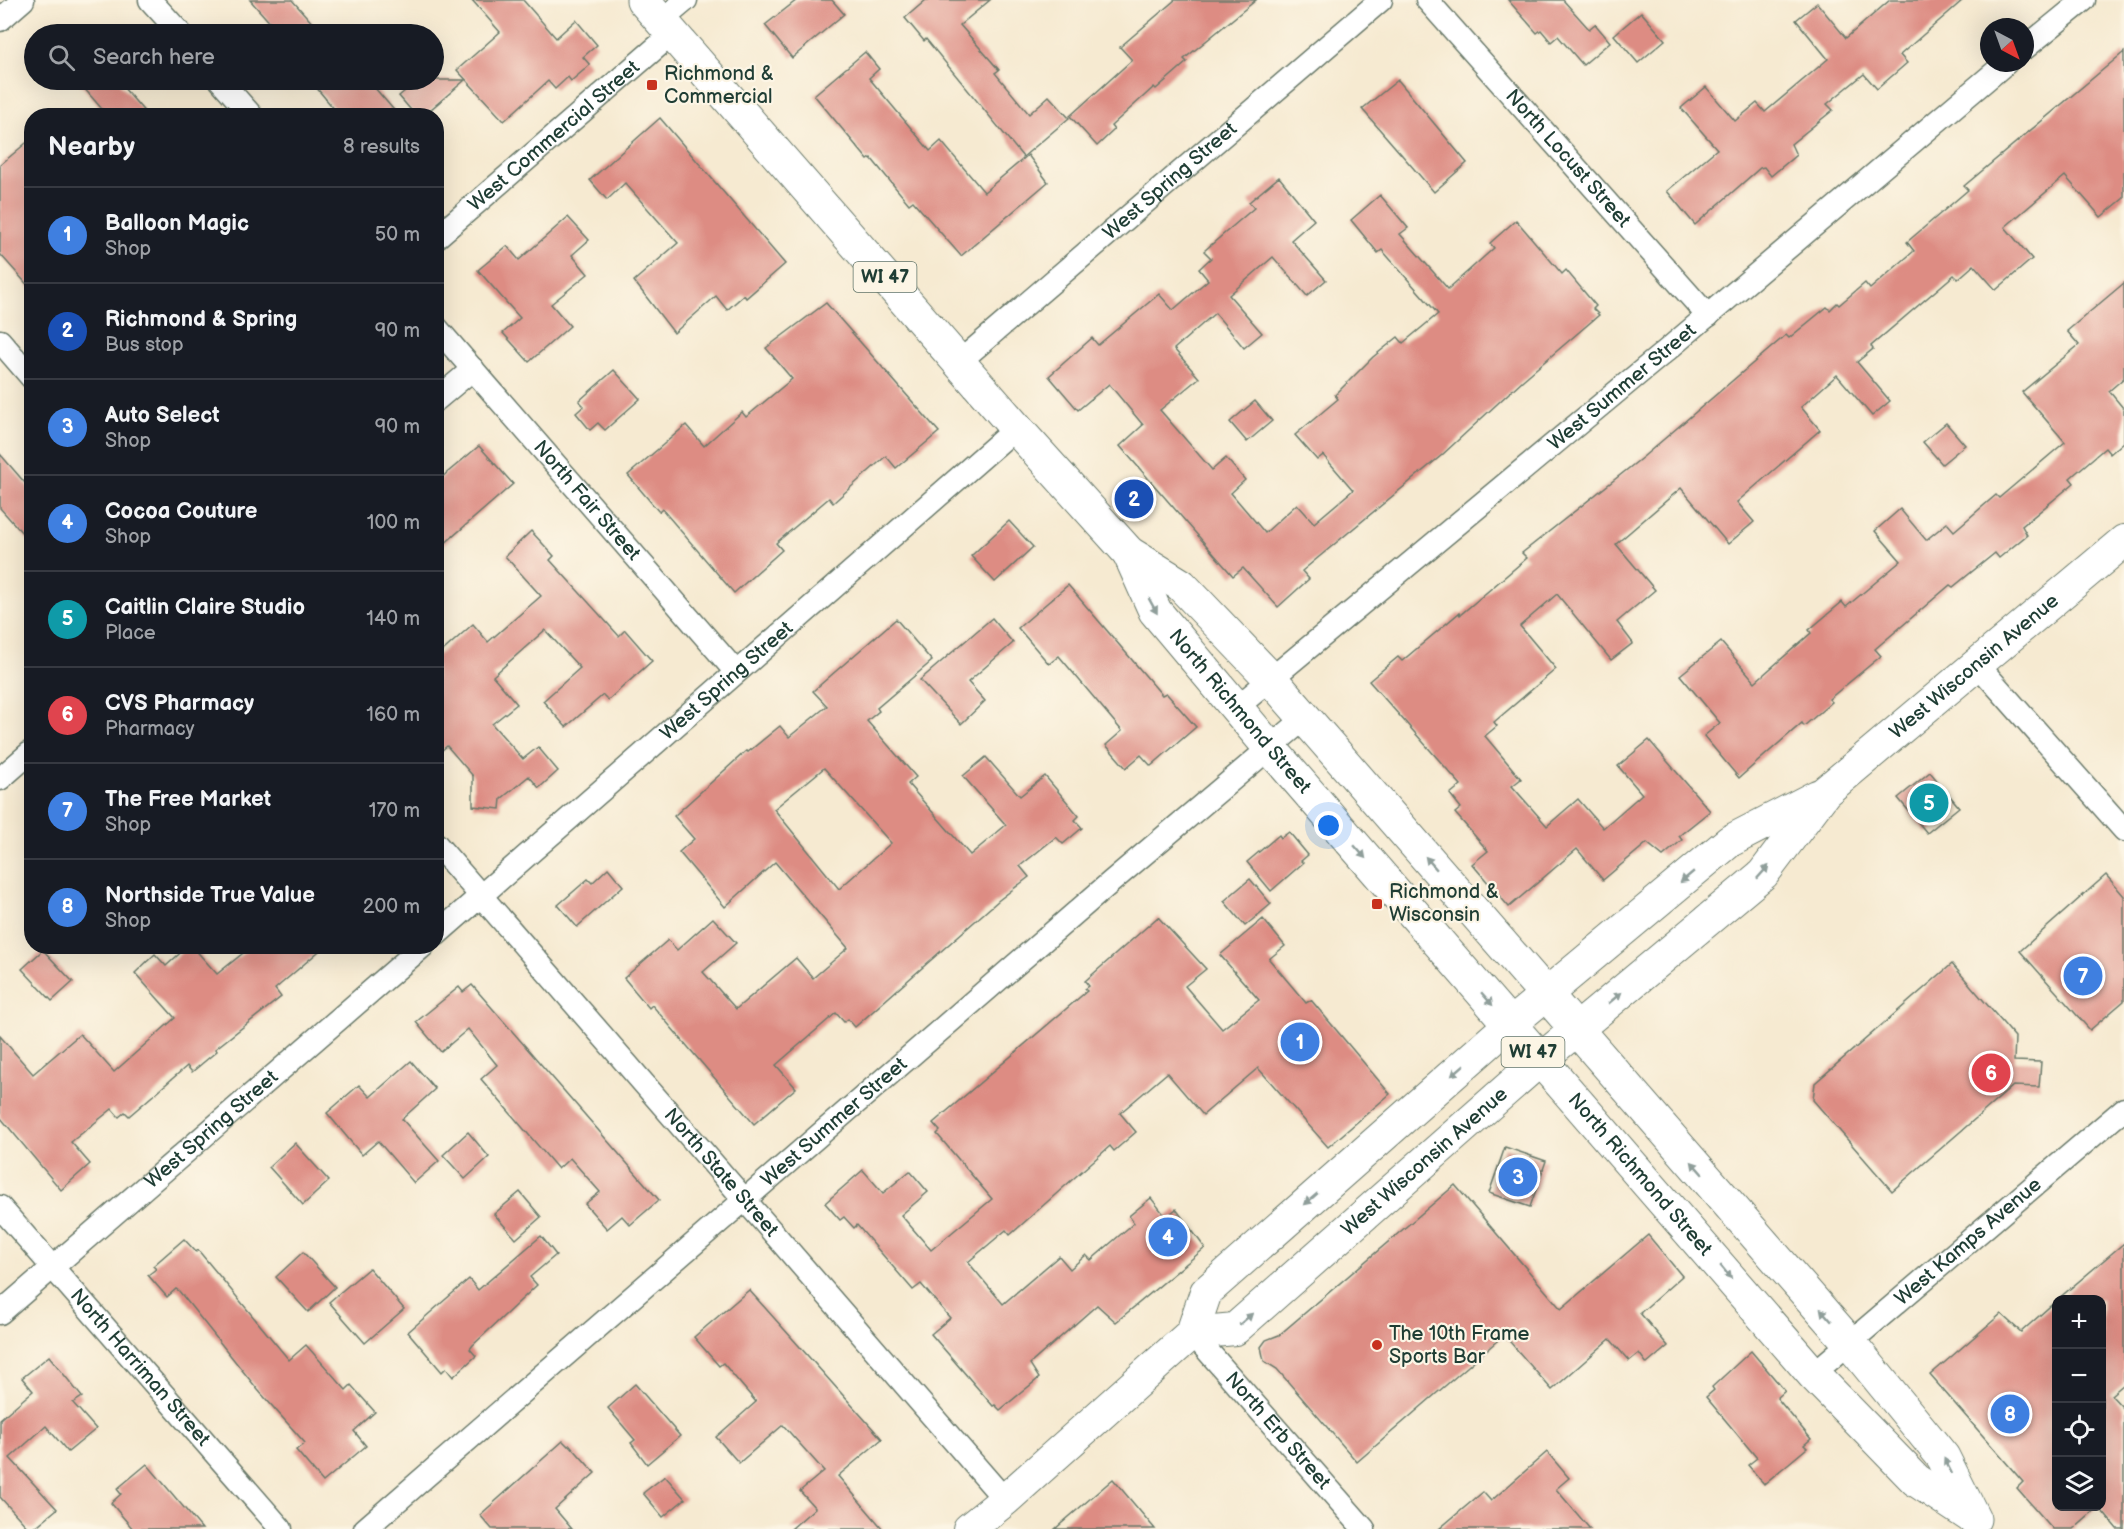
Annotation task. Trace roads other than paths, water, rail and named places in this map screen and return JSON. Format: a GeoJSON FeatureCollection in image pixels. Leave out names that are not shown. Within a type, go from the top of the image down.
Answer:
{"type":"FeatureCollection","features":[{"type":"Feature","properties":{"kind":"main road","name":"North Richmond Street"},"geometry":{"type":"LineString","coordinates":[[659,18],[1016,428],[1129,553],[1181,585],[1271,679],[1849,1342],[1944,1457],[1979,1524]]}},
{"type":"Feature","properties":{"kind":"main road","name":"West Wisconsin Avenue"},"geometry":{"type":"LineString","coordinates":[[1192,1333],[1235,1329],[1540,1060],[1763,874],[1826,792],[2124,541]]}},
{"type":"Feature","properties":{"kind":"main road","name":"North Richmond Street"},"geometry":{"type":"LineString","coordinates":[[1129,553],[1155,611],[1270,748],[1509,1025],[1676,1212],[1813,1374],[1916,1480],[1979,1524]]}},
{"type":"Feature","properties":{"kind":"main road","name":"West Wisconsin Avenue"},"geometry":{"type":"LineString","coordinates":[[969,1529],[1005,1500],[1192,1333],[1206,1292],[1509,1025],[1730,841],[1826,792]]}},
{"type":"Feature","properties":{"kind":"street"},"geometry":{"type":"LineString","coordinates":[[0,20],[24,0]]}},
{"type":"Feature","properties":{"kind":"street"},"geometry":{"type":"LineString","coordinates":[[150,0],[172,24]]}},
{"type":"Feature","properties":{"kind":"street","name":"West Commercial Street"},"geometry":{"type":"LineString","coordinates":[[444,230],[659,18],[686,0]]}},
{"type":"Feature","properties":{"kind":"street","name":"West Spring Street"},"geometry":{"type":"LineString","coordinates":[[959,362],[1381,0]]}},
{"type":"Feature","properties":{"kind":"street","name":"North Locust Street"},"geometry":{"type":"LineString","coordinates":[[1427,0],[1708,316]]}},
{"type":"Feature","properties":{"kind":"street"},"geometry":{"type":"LineString","coordinates":[[2034,41],[2084,0]]}},
{"type":"Feature","properties":{"kind":"street","name":"West Summer Street"},"geometry":{"type":"LineString","coordinates":[[1236,708],[1708,316],[1995,72]]}},
{"type":"Feature","properties":{"kind":"street"},"geometry":{"type":"LineString","coordinates":[[229,90],[245,108]]}},
{"type":"Feature","properties":{"kind":"street","name":"North Fair Street"},"geometry":{"type":"LineString","coordinates":[[444,336],[736,672]]}},
{"type":"Feature","properties":{"kind":"street"},"geometry":{"type":"LineString","coordinates":[[0,341],[24,369]]}},
{"type":"Feature","properties":{"kind":"street"},"geometry":{"type":"LineString","coordinates":[[444,393],[473,369]]}},
{"type":"Feature","properties":{"kind":"street","name":"West Spring Street"},"geometry":{"type":"LineString","coordinates":[[444,928],[1016,428]]}},
{"type":"Feature","properties":{"kind":"street"},"geometry":{"type":"LineString","coordinates":[[1977,663],[2124,830]]}},
{"type":"Feature","properties":{"kind":"street","name":"West Summer Street"},"geometry":{"type":"LineString","coordinates":[[365,1529],[1102,890],[1305,718]]}},
{"type":"Feature","properties":{"kind":"street"},"geometry":{"type":"LineString","coordinates":[[0,779],[24,758]]}},
{"type":"Feature","properties":{"kind":"street","name":"North State Street"},"geometry":{"type":"LineString","coordinates":[[444,853],[1005,1500]]}},
{"type":"Feature","properties":{"kind":"street","name":"West Spring Street"},"geometry":{"type":"LineString","coordinates":[[0,1313],[414,954]]}},
{"type":"Feature","properties":{"kind":"street","name":"West Kamps Avenue"},"geometry":{"type":"LineString","coordinates":[[1813,1374],[2124,1109]]}},
{"type":"Feature","properties":{"kind":"street","name":"North Harriman Street"},"geometry":{"type":"LineString","coordinates":[[0,1207],[281,1529]]}},
{"type":"Feature","properties":{"kind":"street","name":"North Erb Street"},"geometry":{"type":"LineString","coordinates":[[1192,1333],[1364,1529]]}},
{"type":"Feature","properties":{"kind":"place","name":"Richmond & Commercial"},"geometry":{"type":"Point","coordinates":[652,85]}},
{"type":"Feature","properties":{"kind":"place","name":"Richmond & Spring"},"geometry":{"type":"Point","coordinates":[1134,499]}},
{"type":"Feature","properties":{"kind":"place","name":"Caitlin Claire Studio"},"geometry":{"type":"Point","coordinates":[1929,803]}},
{"type":"Feature","properties":{"kind":"place","name":"Richmond & Wisconsin"},"geometry":{"type":"Point","coordinates":[1377,904]}},
{"type":"Feature","properties":{"kind":"place","name":"The Free Market"},"geometry":{"type":"Point","coordinates":[2083,976]}},
{"type":"Feature","properties":{"kind":"place","name":"Balloon Magic"},"geometry":{"type":"Point","coordinates":[1300,1042]}},
{"type":"Feature","properties":{"kind":"place","name":"CVS Pharmacy"},"geometry":{"type":"Point","coordinates":[1991,1073]}},
{"type":"Feature","properties":{"kind":"place","name":"Auto Select"},"geometry":{"type":"Point","coordinates":[1518,1177]}},
{"type":"Feature","properties":{"kind":"place","name":"Cocoa Couture"},"geometry":{"type":"Point","coordinates":[1168,1237]}},
{"type":"Feature","properties":{"kind":"place","name":"The 10th Frame Sports Bar"},"geometry":{"type":"Point","coordinates":[1377,1345]}},
{"type":"Feature","properties":{"kind":"place","name":"Northside True Value"},"geometry":{"type":"Point","coordinates":[2010,1414]}}]}
